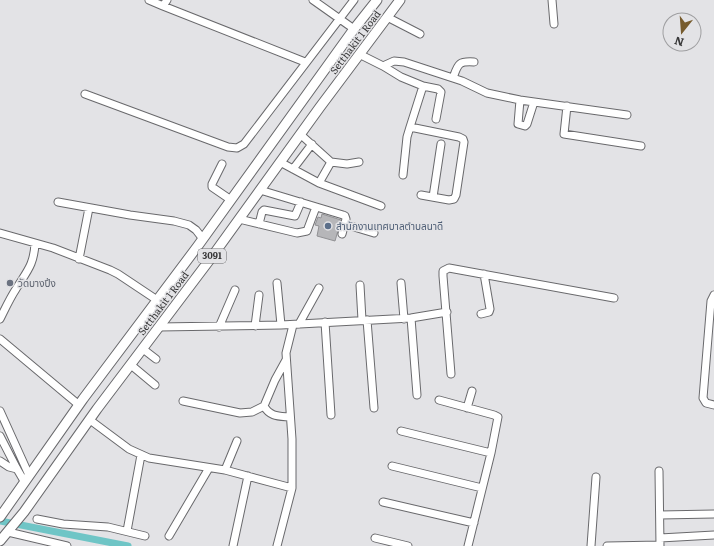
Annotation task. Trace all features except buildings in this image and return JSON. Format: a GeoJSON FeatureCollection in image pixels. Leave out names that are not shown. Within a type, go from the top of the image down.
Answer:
{"type":"FeatureCollection","features":[{"type":"Feature","properties":{"kind":"main road","name":"Setthakit 1 Road"},"geometry":{"type":"LineString","coordinates":[[0,517],[79,405],[203,239],[354,29],[377,0]]}},
{"type":"Feature","properties":{"kind":"main road","name":"Setthakit 1 Road"},"geometry":{"type":"LineString","coordinates":[[0,541],[24,512],[130,365],[400,0]]}},
{"type":"Feature","properties":{"kind":"street"},"geometry":{"type":"LineString","coordinates":[[149,0],[165,3],[305,62]]}},
{"type":"Feature","properties":{"kind":"street"},"geometry":{"type":"LineString","coordinates":[[313,0],[354,29]]}},
{"type":"Feature","properties":{"kind":"street"},"geometry":{"type":"LineString","coordinates":[[85,94],[228,147],[237,148],[244,144],[305,62],[354,0]]}},
{"type":"Feature","properties":{"kind":"street"},"geometry":{"type":"LineString","coordinates":[[552,0],[554,24]]}},
{"type":"Feature","properties":{"kind":"street"},"geometry":{"type":"LineString","coordinates":[[387,17],[420,34]]}},
{"type":"Feature","properties":{"kind":"street"},"geometry":{"type":"LineString","coordinates":[[359,54],[401,77],[423,86],[438,89],[440,92],[436,119]]}},
{"type":"Feature","properties":{"kind":"street"},"geometry":{"type":"LineString","coordinates":[[383,66],[394,61],[404,62],[452,78],[487,93],[520,100],[627,114]]}},
{"type":"Feature","properties":{"kind":"street"},"geometry":{"type":"LineString","coordinates":[[452,78],[460,63],[464,61],[474,62]]}},
{"type":"Feature","properties":{"kind":"street"},"geometry":{"type":"LineString","coordinates":[[403,175],[407,137],[423,86]]}},
{"type":"Feature","properties":{"kind":"street"},"geometry":{"type":"LineString","coordinates":[[520,100],[518,124],[525,126],[528,124],[534,102]]}},
{"type":"Feature","properties":{"kind":"street"},"geometry":{"type":"LineString","coordinates":[[567,106],[564,134],[641,146]]}},
{"type":"Feature","properties":{"kind":"street"},"geometry":{"type":"LineString","coordinates":[[410,127],[459,137],[464,142],[456,195],[454,199],[449,200],[421,195]]}},
{"type":"Feature","properties":{"kind":"street"},"geometry":{"type":"LineString","coordinates":[[300,134],[331,162],[348,164],[359,162]]}},
{"type":"Feature","properties":{"kind":"street"},"geometry":{"type":"LineString","coordinates":[[293,169],[312,144]]}},
{"type":"Feature","properties":{"kind":"street"},"geometry":{"type":"LineString","coordinates":[[433,197],[441,144]]}},
{"type":"Feature","properties":{"kind":"street"},"geometry":{"type":"LineString","coordinates":[[280,162],[319,183],[381,206]]}},
{"type":"Feature","properties":{"kind":"street"},"geometry":{"type":"LineString","coordinates":[[319,183],[331,162]]}},
{"type":"Feature","properties":{"kind":"street"},"geometry":{"type":"LineString","coordinates":[[222,164],[212,187],[231,200]]}},
{"type":"Feature","properties":{"kind":"street"},"geometry":{"type":"LineString","coordinates":[[260,190],[345,216],[346,220],[342,234]]}},
{"type":"Feature","properties":{"kind":"street"},"geometry":{"type":"LineString","coordinates":[[58,202],[174,221],[189,225],[196,230],[203,239]]}},
{"type":"Feature","properties":{"kind":"street"},"geometry":{"type":"LineString","coordinates":[[259,224],[262,212],[264,210],[295,216],[301,202]]}},
{"type":"Feature","properties":{"kind":"street"},"geometry":{"type":"LineString","coordinates":[[239,219],[297,233],[307,230],[316,207]]}},
{"type":"Feature","properties":{"kind":"street"},"geometry":{"type":"LineString","coordinates":[[79,259],[89,208]]}},
{"type":"Feature","properties":{"kind":"street"},"geometry":{"type":"LineString","coordinates":[[344,224],[374,232]]}},
{"type":"Feature","properties":{"kind":"street"},"geometry":{"type":"LineString","coordinates":[[0,233],[53,248],[118,274],[157,300]]}},
{"type":"Feature","properties":{"kind":"street"},"geometry":{"type":"LineString","coordinates":[[0,319],[16,289],[28,272],[32,262],[35,243]]}},
{"type":"Feature","properties":{"kind":"street"},"geometry":{"type":"LineString","coordinates":[[451,374],[443,271],[449,268],[614,298]]}},
{"type":"Feature","properties":{"kind":"street"},"geometry":{"type":"LineString","coordinates":[[481,314],[489,312],[490,309],[484,274]]}},
{"type":"Feature","properties":{"kind":"street"},"geometry":{"type":"LineString","coordinates":[[277,283],[281,325]]}},
{"type":"Feature","properties":{"kind":"street"},"geometry":{"type":"LineString","coordinates":[[401,283],[408,318],[417,395]]}},
{"type":"Feature","properties":{"kind":"street"},"geometry":{"type":"LineString","coordinates":[[360,285],[374,408]]}},
{"type":"Feature","properties":{"kind":"street"},"geometry":{"type":"LineString","coordinates":[[277,546],[292,488],[293,462],[286,353],[296,324],[319,288]]}},
{"type":"Feature","properties":{"kind":"street"},"geometry":{"type":"LineString","coordinates":[[218,326],[236,290]]}},
{"type":"Feature","properties":{"kind":"street"},"geometry":{"type":"LineString","coordinates":[[255,326],[258,295]]}},
{"type":"Feature","properties":{"kind":"street"},"geometry":{"type":"LineString","coordinates":[[714,295],[711,301],[703,398],[706,403],[714,405]]}},
{"type":"Feature","properties":{"kind":"street"},"geometry":{"type":"LineString","coordinates":[[159,327],[281,325],[408,318],[447,312]]}},
{"type":"Feature","properties":{"kind":"street"},"geometry":{"type":"LineString","coordinates":[[325,322],[331,415]]}},
{"type":"Feature","properties":{"kind":"street"},"geometry":{"type":"LineString","coordinates":[[0,339],[79,405]]}},
{"type":"Feature","properties":{"kind":"street"},"geometry":{"type":"LineString","coordinates":[[143,349],[156,359]]}},
{"type":"Feature","properties":{"kind":"street"},"geometry":{"type":"LineString","coordinates":[[183,401],[240,413],[252,412],[264,406],[286,359]]}},
{"type":"Feature","properties":{"kind":"street"},"geometry":{"type":"LineString","coordinates":[[130,365],[155,385]]}},
{"type":"Feature","properties":{"kind":"street"},"geometry":{"type":"LineString","coordinates":[[467,408],[472,391]]}},
{"type":"Feature","properties":{"kind":"street"},"geometry":{"type":"LineString","coordinates":[[439,400],[498,417],[491,453],[468,546]]}},
{"type":"Feature","properties":{"kind":"street"},"geometry":{"type":"LineString","coordinates":[[264,406],[267,411],[275,416],[290,417]]}},
{"type":"Feature","properties":{"kind":"street"},"geometry":{"type":"LineString","coordinates":[[0,411],[27,478]]}},
{"type":"Feature","properties":{"kind":"street"},"geometry":{"type":"LineString","coordinates":[[90,420],[129,449],[141,455],[160,461],[225,470],[292,488]]}},
{"type":"Feature","properties":{"kind":"street"},"geometry":{"type":"LineString","coordinates":[[401,431],[491,453]]}},
{"type":"Feature","properties":{"kind":"street"},"geometry":{"type":"LineString","coordinates":[[0,436],[17,469],[27,478]]}},
{"type":"Feature","properties":{"kind":"street"},"geometry":{"type":"LineString","coordinates":[[225,470],[237,441]]}},
{"type":"Feature","properties":{"kind":"street"},"geometry":{"type":"LineString","coordinates":[[127,531],[141,455]]}},
{"type":"Feature","properties":{"kind":"street"},"geometry":{"type":"LineString","coordinates":[[0,461],[9,467],[17,469]]}},
{"type":"Feature","properties":{"kind":"street"},"geometry":{"type":"LineString","coordinates":[[392,466],[482,488]]}},
{"type":"Feature","properties":{"kind":"street"},"geometry":{"type":"LineString","coordinates":[[169,536],[209,468]]}},
{"type":"Feature","properties":{"kind":"street"},"geometry":{"type":"LineString","coordinates":[[659,471],[660,543]]}},
{"type":"Feature","properties":{"kind":"street"},"geometry":{"type":"LineString","coordinates":[[233,546],[248,476]]}},
{"type":"Feature","properties":{"kind":"street"},"geometry":{"type":"LineString","coordinates":[[591,546],[596,477]]}},
{"type":"Feature","properties":{"kind":"street"},"geometry":{"type":"LineString","coordinates":[[383,502],[474,523]]}},
{"type":"Feature","properties":{"kind":"street"},"geometry":{"type":"LineString","coordinates":[[660,514],[714,514]]}},
{"type":"Feature","properties":{"kind":"street"},"geometry":{"type":"LineString","coordinates":[[37,519],[63,524],[108,527],[145,536]]}},
{"type":"Feature","properties":{"kind":"street"},"geometry":{"type":"LineString","coordinates":[[9,531],[44,543],[67,546]]}},
{"type":"Feature","properties":{"kind":"street"},"geometry":{"type":"LineString","coordinates":[[607,546],[660,543],[714,535]]}},
{"type":"Feature","properties":{"kind":"street"},"geometry":{"type":"LineString","coordinates":[[375,538],[408,546]]}},
{"type":"Feature","properties":{"kind":"waterway"},"geometry":{"type":"LineString","coordinates":[[0,521],[128,546]]}},
{"type":"Feature","properties":{"kind":"place","name":"สำนักงานเทศบาลตำบลนาดี"},"geometry":{"type":"Point","coordinates":[328,226]}},
{"type":"Feature","properties":{"kind":"place","name":"วัดบางปิ้ง"},"geometry":{"type":"Point","coordinates":[10,283]}}]}
